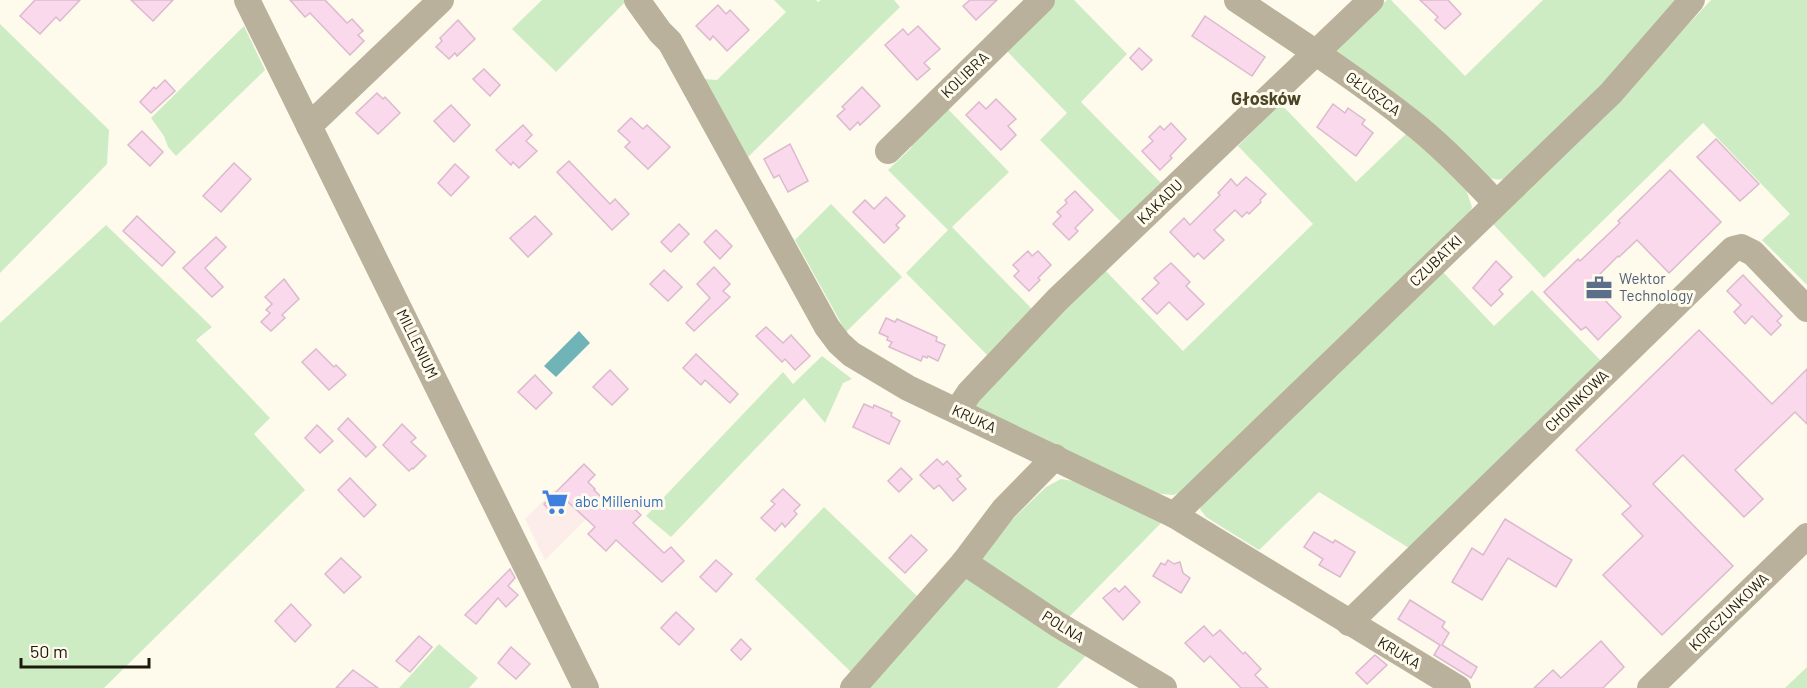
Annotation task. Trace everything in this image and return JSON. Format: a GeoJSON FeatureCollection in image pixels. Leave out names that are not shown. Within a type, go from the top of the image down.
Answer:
{"type":"FeatureCollection","features":[{"type":"Feature","properties":{"kind":"street","name":"MILLENIUM"},"geometry":{"type":"LineString","coordinates":[[247,0],[586,688]]}},
{"type":"Feature","properties":{"kind":"street"},"geometry":{"type":"LineString","coordinates":[[309,126],[441,0]]}},
{"type":"Feature","properties":{"kind":"street","name":"KRUKA"},"geometry":{"type":"LineString","coordinates":[[637,0],[670,42],[827,327],[851,354],[908,388],[1174,515],[1458,688]]}},
{"type":"Feature","properties":{"kind":"street","name":"KOLIBRA"},"geometry":{"type":"LineString","coordinates":[[888,151],[1042,0]]}},
{"type":"Feature","properties":{"kind":"street","name":"GŁUSZCA"},"geometry":{"type":"LineString","coordinates":[[1237,0],[1316,53],[1410,121],[1456,162],[1496,203]]}},
{"type":"Feature","properties":{"kind":"street","name":"KAKADU"},"geometry":{"type":"LineString","coordinates":[[957,411],[969,393],[1057,300],[1371,0]]}},
{"type":"Feature","properties":{"kind":"street","name":"CZUBATKI"},"geometry":{"type":"LineString","coordinates":[[1174,515],[1611,93],[1692,0]]}},
{"type":"Feature","properties":{"kind":"street","name":"CHOINKOWA"},"geometry":{"type":"LineString","coordinates":[[1349,622],[1733,249],[1741,248],[1753,253],[1807,309]]}},
{"type":"Feature","properties":{"kind":"street"},"geometry":{"type":"LineString","coordinates":[[853,688],[964,562],[1004,509],[1055,457]]}},
{"type":"Feature","properties":{"kind":"street","name":"KORCZUNKOWA"},"geometry":{"type":"LineString","coordinates":[[1650,688],[1807,536]]}},
{"type":"Feature","properties":{"kind":"street","name":"POLNA"},"geometry":{"type":"LineString","coordinates":[[964,562],[1057,624],[1164,688]]}},
{"type":"Feature","properties":{"kind":"shaded area"},"geometry":{"type":"Polygon","coordinates":[[[555,489],[557,491],[544,504],[554,514],[569,499],[586,519],[545,560],[525,519],[555,489]]]}},
{"type":"Feature","properties":{"kind":"green space"},"geometry":{"type":"Polygon","coordinates":[[[542,0],[627,0],[556,72],[512,29],[542,0]]]}},
{"type":"Feature","properties":{"kind":"green space"},"geometry":{"type":"Polygon","coordinates":[[[774,0],[816,0],[818,2],[821,0],[894,0],[900,7],[748,157],[703,79],[717,80],[786,12],[774,0]]]}},
{"type":"Feature","properties":{"kind":"green space"},"geometry":{"type":"Polygon","coordinates":[[[1055,0],[1074,0],[1127,54],[1081,102],[1163,185],[1123,224],[1040,140],[1067,113],[1004,48],[1055,0]]]}},
{"type":"Feature","properties":{"kind":"green space"},"geometry":{"type":"Polygon","coordinates":[[[1387,0],[1391,0],[1465,76],[1543,0],[1678,0],[1635,50],[1519,172],[1498,180],[1478,172],[1335,60],[1333,45],[1387,0]]]}},
{"type":"Feature","properties":{"kind":"green space"},"geometry":{"type":"Polygon","coordinates":[[[1711,0],[1807,0],[1807,285],[1762,240],[1790,214],[1703,123],[1544,278],[1493,224],[1617,101],[1711,0]]]}},
{"type":"Feature","properties":{"kind":"green space"},"geometry":{"type":"Polygon","coordinates":[[[0,24],[109,130],[107,164],[0,273],[0,24]]]}},
{"type":"Feature","properties":{"kind":"green space"},"geometry":{"type":"Polygon","coordinates":[[[244,26],[265,70],[176,156],[151,118],[244,26]]]}},
{"type":"Feature","properties":{"kind":"green space"},"geometry":{"type":"Polygon","coordinates":[[[1280,103],[1356,182],[1408,132],[1466,189],[1472,207],[1466,223],[1187,490],[1173,495],[1153,493],[971,406],[1102,267],[1183,351],[1313,224],[1238,146],[1280,103]]]}},
{"type":"Feature","properties":{"kind":"green space"},"geometry":{"type":"Polygon","coordinates":[[[946,107],[1009,172],[952,227],[1032,309],[987,355],[906,273],[948,230],[888,170],[911,148],[916,137],[946,107]]]}},
{"type":"Feature","properties":{"kind":"green space"},"geometry":{"type":"Polygon","coordinates":[[[831,204],[902,277],[846,332],[795,240],[831,204]]]}},
{"type":"Feature","properties":{"kind":"green space"},"geometry":{"type":"Polygon","coordinates":[[[106,225],[212,327],[196,340],[270,418],[254,434],[305,490],[104,688],[0,688],[0,323],[106,225]]]}},
{"type":"Feature","properties":{"kind":"green space"},"geometry":{"type":"Polygon","coordinates":[[[1443,272],[1494,326],[1532,290],[1602,362],[1409,548],[1319,492],[1259,550],[1206,517],[1200,509],[1204,502],[1443,272]]]}},
{"type":"Feature","properties":{"kind":"green space"},"geometry":{"type":"Polygon","coordinates":[[[822,356],[852,379],[843,383],[825,423],[804,398],[671,537],[646,516],[783,372],[793,384],[822,356]]]}},
{"type":"Feature","properties":{"kind":"green space"},"geometry":{"type":"Polygon","coordinates":[[[1061,479],[1086,483],[1163,521],[1068,618],[980,560],[989,542],[1046,487],[1061,479]]]}},
{"type":"Feature","properties":{"kind":"green space"},"geometry":{"type":"Polygon","coordinates":[[[824,507],[917,596],[852,673],[755,579],[824,507]]]}},
{"type":"Feature","properties":{"kind":"green space"},"geometry":{"type":"Polygon","coordinates":[[[965,574],[1089,652],[1057,688],[865,688],[965,574]]]}},
{"type":"Feature","properties":{"kind":"green space"},"geometry":{"type":"Polygon","coordinates":[[[439,644],[478,678],[469,688],[399,688],[439,644]]]}},
{"type":"Feature","properties":{"kind":"green space"},"geometry":{"type":"Polygon","coordinates":[[[1807,667],[1807,688],[1785,688],[1807,667]]]}},
{"type":"Feature","properties":{"kind":"water"},"geometry":{"type":"Polygon","coordinates":[[[579,331],[590,343],[556,377],[544,366],[579,331]]]}},
{"type":"Feature","properties":{"kind":"building"},"geometry":{"type":"Polygon","coordinates":[[[35,0],[80,0],[60,21],[56,17],[40,34],[20,16],[35,0]]]}},
{"type":"Feature","properties":{"kind":"building"},"geometry":{"type":"Polygon","coordinates":[[[131,0],[173,0],[153,21],[131,0]]]}},
{"type":"Feature","properties":{"kind":"building"},"geometry":{"type":"Polygon","coordinates":[[[290,0],[325,0],[347,23],[352,19],[363,31],[358,35],[364,41],[350,55],[310,13],[305,17],[290,0]]]}},
{"type":"Feature","properties":{"kind":"building"},"geometry":{"type":"Polygon","coordinates":[[[970,0],[997,0],[976,20],[963,6],[970,0]]]}},
{"type":"Feature","properties":{"kind":"building"},"geometry":{"type":"Polygon","coordinates":[[[1420,0],[1448,0],[1461,14],[1445,29],[1435,20],[1438,17],[1420,0]]]}},
{"type":"Feature","properties":{"kind":"building"},"geometry":{"type":"Polygon","coordinates":[[[718,5],[726,14],[730,10],[749,30],[727,51],[713,36],[710,40],[696,26],[718,5]]]}},
{"type":"Feature","properties":{"kind":"building"},"geometry":{"type":"Polygon","coordinates":[[[1205,16],[1265,57],[1252,76],[1192,36],[1205,16]]]}},
{"type":"Feature","properties":{"kind":"building"},"geometry":{"type":"Polygon","coordinates":[[[458,20],[475,39],[457,56],[455,53],[449,59],[436,47],[442,41],[440,38],[458,20]]]}},
{"type":"Feature","properties":{"kind":"building"},"geometry":{"type":"Polygon","coordinates":[[[918,26],[940,49],[924,63],[930,69],[917,80],[885,45],[903,29],[908,35],[918,26]]]}},
{"type":"Feature","properties":{"kind":"building"},"geometry":{"type":"Polygon","coordinates":[[[1139,48],[1152,60],[1142,70],[1130,58],[1139,48]]]}},
{"type":"Feature","properties":{"kind":"building"},"geometry":{"type":"Polygon","coordinates":[[[484,69],[500,85],[490,96],[473,79],[484,69]]]}},
{"type":"Feature","properties":{"kind":"building"},"geometry":{"type":"Polygon","coordinates":[[[165,80],[175,91],[151,113],[140,102],[154,87],[156,89],[165,80]]]}},
{"type":"Feature","properties":{"kind":"building"},"geometry":{"type":"Polygon","coordinates":[[[862,87],[880,106],[860,125],[858,122],[850,130],[837,116],[845,109],[842,107],[862,87]]]}},
{"type":"Feature","properties":{"kind":"building"},"geometry":{"type":"Polygon","coordinates":[[[377,93],[383,99],[385,97],[400,113],[378,134],[356,113],[377,93]]]}},
{"type":"Feature","properties":{"kind":"building"},"geometry":{"type":"Polygon","coordinates":[[[996,99],[1016,119],[1008,126],[1016,135],[1001,150],[966,115],[979,102],[986,109],[996,99]]]}},
{"type":"Feature","properties":{"kind":"building"},"geometry":{"type":"Polygon","coordinates":[[[1333,104],[1345,113],[1348,108],[1365,120],[1362,124],[1373,133],[1356,156],[1317,127],[1333,104]]]}},
{"type":"Feature","properties":{"kind":"building"},"geometry":{"type":"Polygon","coordinates":[[[451,105],[470,125],[454,142],[434,121],[451,105]]]}},
{"type":"Feature","properties":{"kind":"building"},"geometry":{"type":"Polygon","coordinates":[[[631,118],[643,129],[647,125],[670,147],[648,169],[625,147],[630,142],[618,131],[631,118]]]}},
{"type":"Feature","properties":{"kind":"building"},"geometry":{"type":"Polygon","coordinates":[[[1171,123],[1186,139],[1160,170],[1142,151],[1153,141],[1149,137],[1160,126],[1164,130],[1171,123]]]}},
{"type":"Feature","properties":{"kind":"building"},"geometry":{"type":"Polygon","coordinates":[[[523,125],[532,135],[526,141],[537,151],[519,168],[513,162],[511,165],[496,150],[523,125]]]}},
{"type":"Feature","properties":{"kind":"building"},"geometry":{"type":"Polygon","coordinates":[[[142,131],[163,152],[150,166],[128,145],[142,131]]]}},
{"type":"Feature","properties":{"kind":"building"},"geometry":{"type":"Polygon","coordinates":[[[1716,139],[1759,184],[1740,201],[1697,157],[1716,139]]]}},
{"type":"Feature","properties":{"kind":"building"},"geometry":{"type":"Polygon","coordinates":[[[790,144],[808,181],[788,192],[779,175],[774,178],[764,159],[790,144]]]}},
{"type":"Feature","properties":{"kind":"building"},"geometry":{"type":"Polygon","coordinates":[[[569,161],[610,204],[615,199],[629,214],[612,230],[557,172],[569,161]]]}},
{"type":"Feature","properties":{"kind":"building"},"geometry":{"type":"Polygon","coordinates":[[[234,163],[251,179],[221,212],[203,196],[234,163]]]}},
{"type":"Feature","properties":{"kind":"building"},"geometry":{"type":"Polygon","coordinates":[[[455,164],[469,177],[451,196],[438,183],[455,164]]]}},
{"type":"Feature","properties":{"kind":"building"},"geometry":{"type":"Polygon","coordinates":[[[1670,170],[1721,222],[1669,273],[1637,240],[1618,256],[1596,278],[1605,287],[1599,294],[1621,317],[1598,340],[1586,327],[1581,330],[1544,292],[1620,223],[1618,221],[1670,170]]]}},
{"type":"Feature","properties":{"kind":"building"},"geometry":{"type":"Polygon","coordinates":[[[1246,177],[1266,194],[1260,200],[1261,202],[1249,214],[1247,212],[1242,217],[1235,210],[1214,230],[1224,240],[1204,259],[1198,253],[1194,257],[1170,232],[1184,218],[1190,225],[1220,195],[1218,193],[1231,179],[1237,186],[1246,177]]]}},
{"type":"Feature","properties":{"kind":"building"},"geometry":{"type":"Polygon","coordinates":[[[1075,191],[1093,210],[1075,228],[1078,231],[1069,240],[1053,224],[1061,216],[1057,212],[1067,203],[1065,200],[1075,191]]]}},
{"type":"Feature","properties":{"kind":"building"},"geometry":{"type":"Polygon","coordinates":[[[886,197],[905,216],[896,225],[899,228],[884,243],[853,212],[865,200],[874,209],[886,197]]]}},
{"type":"Feature","properties":{"kind":"building"},"geometry":{"type":"Polygon","coordinates":[[[137,216],[175,252],[162,266],[123,231],[137,216]]]}},
{"type":"Feature","properties":{"kind":"building"},"geometry":{"type":"Polygon","coordinates":[[[535,216],[552,234],[528,257],[510,238],[535,216]]]}},
{"type":"Feature","properties":{"kind":"building"},"geometry":{"type":"Polygon","coordinates":[[[679,224],[689,234],[671,252],[661,242],[679,224]]]}},
{"type":"Feature","properties":{"kind":"building"},"geometry":{"type":"Polygon","coordinates":[[[716,230],[732,246],[720,259],[704,242],[716,230]]]}},
{"type":"Feature","properties":{"kind":"building"},"geometry":{"type":"Polygon","coordinates":[[[216,237],[226,247],[205,268],[223,287],[212,297],[183,268],[216,237]]]}},
{"type":"Feature","properties":{"kind":"building"},"geometry":{"type":"Polygon","coordinates":[[[1028,251],[1032,256],[1038,251],[1051,265],[1029,291],[1014,276],[1019,271],[1013,265],[1028,251]]]}},
{"type":"Feature","properties":{"kind":"building"},"geometry":{"type":"Polygon","coordinates":[[[1496,261],[1512,277],[1499,290],[1503,294],[1491,306],[1473,288],[1496,261]]]}},
{"type":"Feature","properties":{"kind":"building"},"geometry":{"type":"Polygon","coordinates":[[[1171,263],[1190,282],[1186,286],[1204,304],[1187,320],[1169,302],[1157,314],[1142,299],[1159,283],[1154,278],[1171,263]]]}},
{"type":"Feature","properties":{"kind":"building"},"geometry":{"type":"Polygon","coordinates":[[[714,267],[730,284],[723,291],[730,297],[694,331],[686,323],[710,298],[697,284],[714,267]]]}},
{"type":"Feature","properties":{"kind":"building"},"geometry":{"type":"Polygon","coordinates":[[[664,270],[682,287],[668,301],[650,284],[664,270]]]}},
{"type":"Feature","properties":{"kind":"building"},"geometry":{"type":"Polygon","coordinates":[[[1743,275],[1782,316],[1777,321],[1781,325],[1771,335],[1752,316],[1745,324],[1734,312],[1741,305],[1727,291],[1743,275]]]}},
{"type":"Feature","properties":{"kind":"building"},"geometry":{"type":"Polygon","coordinates":[[[284,279],[299,299],[282,315],[285,318],[271,331],[261,322],[270,313],[266,310],[272,304],[265,297],[284,279]]]}},
{"type":"Feature","properties":{"kind":"building"},"geometry":{"type":"Polygon","coordinates":[[[886,318],[895,322],[897,319],[937,337],[936,341],[945,345],[938,361],[923,356],[921,361],[889,347],[892,342],[887,340],[888,337],[879,333],[886,318]]]}},
{"type":"Feature","properties":{"kind":"building"},"geometry":{"type":"Polygon","coordinates":[[[766,327],[783,343],[791,335],[810,356],[795,370],[785,359],[782,362],[756,336],[766,327]]]}},
{"type":"Feature","properties":{"kind":"building"},"geometry":{"type":"Polygon","coordinates":[[[1699,330],[1772,404],[1807,369],[1807,424],[1795,412],[1735,470],[1763,499],[1744,517],[1683,455],[1653,484],[1733,566],[1662,635],[1603,575],[1643,536],[1622,514],[1631,506],[1576,450],[1699,330]]]}},
{"type":"Feature","properties":{"kind":"building"},"geometry":{"type":"Polygon","coordinates":[[[316,349],[334,367],[336,365],[346,375],[329,390],[302,362],[316,349]]]}},
{"type":"Feature","properties":{"kind":"building"},"geometry":{"type":"Polygon","coordinates":[[[696,354],[738,394],[730,403],[705,380],[701,385],[683,368],[696,354]]]}},
{"type":"Feature","properties":{"kind":"building"},"geometry":{"type":"Polygon","coordinates":[[[610,370],[628,389],[612,405],[593,387],[610,370]]]}},
{"type":"Feature","properties":{"kind":"building"},"geometry":{"type":"Polygon","coordinates":[[[535,375],[552,393],[536,409],[518,392],[535,375]]]}},
{"type":"Feature","properties":{"kind":"building"},"geometry":{"type":"Polygon","coordinates":[[[864,404],[873,408],[874,405],[892,413],[891,416],[900,421],[889,444],[853,427],[864,404]]]}},
{"type":"Feature","properties":{"kind":"building"},"geometry":{"type":"Polygon","coordinates":[[[348,418],[376,447],[366,457],[338,429],[348,418]]]}},
{"type":"Feature","properties":{"kind":"building"},"geometry":{"type":"Polygon","coordinates":[[[402,424],[416,438],[411,442],[426,456],[409,471],[383,445],[402,424]]]}},
{"type":"Feature","properties":{"kind":"building"},"geometry":{"type":"Polygon","coordinates":[[[317,425],[333,441],[320,453],[305,438],[317,425]]]}},
{"type":"Feature","properties":{"kind":"building"},"geometry":{"type":"Polygon","coordinates":[[[937,459],[943,465],[947,461],[961,476],[957,479],[966,489],[953,501],[939,485],[934,489],[920,475],[937,459]]]}},
{"type":"Feature","properties":{"kind":"building"},"geometry":{"type":"Polygon","coordinates":[[[584,464],[595,475],[588,482],[594,490],[613,508],[623,498],[641,515],[633,523],[664,553],[671,547],[684,561],[662,582],[616,540],[606,551],[588,534],[595,527],[567,501],[554,515],[544,504],[584,464]]]}},
{"type":"Feature","properties":{"kind":"building"},"geometry":{"type":"Polygon","coordinates":[[[901,468],[912,479],[899,492],[888,481],[901,468]]]}},
{"type":"Feature","properties":{"kind":"building"},"geometry":{"type":"Polygon","coordinates":[[[350,478],[376,505],[364,517],[338,490],[350,478]]]}},
{"type":"Feature","properties":{"kind":"building"},"geometry":{"type":"Polygon","coordinates":[[[783,489],[800,505],[794,511],[797,514],[785,527],[782,523],[775,531],[761,518],[775,504],[771,501],[783,489]]]}},
{"type":"Feature","properties":{"kind":"building"},"geometry":{"type":"Polygon","coordinates":[[[1505,519],[1572,560],[1556,587],[1508,558],[1482,600],[1452,582],[1472,548],[1483,555],[1505,519]]]}},
{"type":"Feature","properties":{"kind":"building"},"geometry":{"type":"Polygon","coordinates":[[[1314,532],[1333,543],[1335,540],[1355,552],[1340,577],[1319,565],[1323,559],[1304,547],[1314,532]]]}},
{"type":"Feature","properties":{"kind":"building"},"geometry":{"type":"Polygon","coordinates":[[[911,535],[927,550],[905,573],[889,558],[911,535]]]}},
{"type":"Feature","properties":{"kind":"building"},"geometry":{"type":"Polygon","coordinates":[[[341,558],[361,577],[344,593],[325,574],[341,558]]]}},
{"type":"Feature","properties":{"kind":"building"},"geometry":{"type":"Polygon","coordinates":[[[716,560],[732,574],[716,592],[700,577],[716,560]]]}},
{"type":"Feature","properties":{"kind":"building"},"geometry":{"type":"Polygon","coordinates":[[[1168,560],[1174,564],[1180,562],[1183,573],[1190,578],[1181,593],[1153,576],[1161,563],[1165,565],[1168,560]]]}},
{"type":"Feature","properties":{"kind":"building"},"geometry":{"type":"Polygon","coordinates":[[[510,569],[515,578],[508,586],[518,595],[506,607],[498,598],[476,624],[465,615],[510,569]]]}},
{"type":"Feature","properties":{"kind":"building"},"geometry":{"type":"Polygon","coordinates":[[[1125,586],[1140,602],[1123,620],[1103,598],[1115,588],[1119,592],[1125,586]]]}},
{"type":"Feature","properties":{"kind":"building"},"geometry":{"type":"Polygon","coordinates":[[[1410,600],[1445,622],[1442,627],[1449,633],[1442,645],[1477,667],[1471,678],[1434,655],[1440,645],[1398,619],[1410,600]]]}},
{"type":"Feature","properties":{"kind":"building"},"geometry":{"type":"Polygon","coordinates":[[[291,604],[311,625],[295,642],[275,621],[291,604]]]}},
{"type":"Feature","properties":{"kind":"building"},"geometry":{"type":"Polygon","coordinates":[[[676,612],[694,629],[679,645],[661,628],[676,612]]]}},
{"type":"Feature","properties":{"kind":"building"},"geometry":{"type":"Polygon","coordinates":[[[1204,626],[1213,636],[1220,630],[1243,654],[1245,652],[1261,669],[1255,675],[1268,688],[1241,688],[1210,656],[1204,662],[1185,643],[1204,626]]]}},
{"type":"Feature","properties":{"kind":"building"},"geometry":{"type":"Polygon","coordinates":[[[419,636],[432,647],[410,672],[396,661],[419,636]]]}},
{"type":"Feature","properties":{"kind":"building"},"geometry":{"type":"Polygon","coordinates":[[[741,639],[751,649],[741,660],[731,650],[741,639]]]}},
{"type":"Feature","properties":{"kind":"building"},"geometry":{"type":"Polygon","coordinates":[[[1601,641],[1624,667],[1603,688],[1534,688],[1553,670],[1561,678],[1601,641]]]}},
{"type":"Feature","properties":{"kind":"building"},"geometry":{"type":"Polygon","coordinates":[[[511,647],[530,664],[516,679],[498,663],[511,647]]]}},
{"type":"Feature","properties":{"kind":"building"},"geometry":{"type":"Polygon","coordinates":[[[1375,655],[1387,665],[1367,684],[1356,673],[1375,655]]]}},
{"type":"Feature","properties":{"kind":"building"},"geometry":{"type":"Polygon","coordinates":[[[353,670],[378,688],[336,688],[353,670]]]}},
{"type":"Feature","properties":{"kind":"place","name":"Wektor Technology"},"geometry":{"type":"Point","coordinates":[1599,288]}},
{"type":"Feature","properties":{"kind":"place","name":"abc Millenium"},"geometry":{"type":"Point","coordinates":[555,502]}},
{"type":"Feature","properties":{"kind":"district","name":"Głosków"},"geometry":{"type":"Point","coordinates":[1266,99]}}]}
